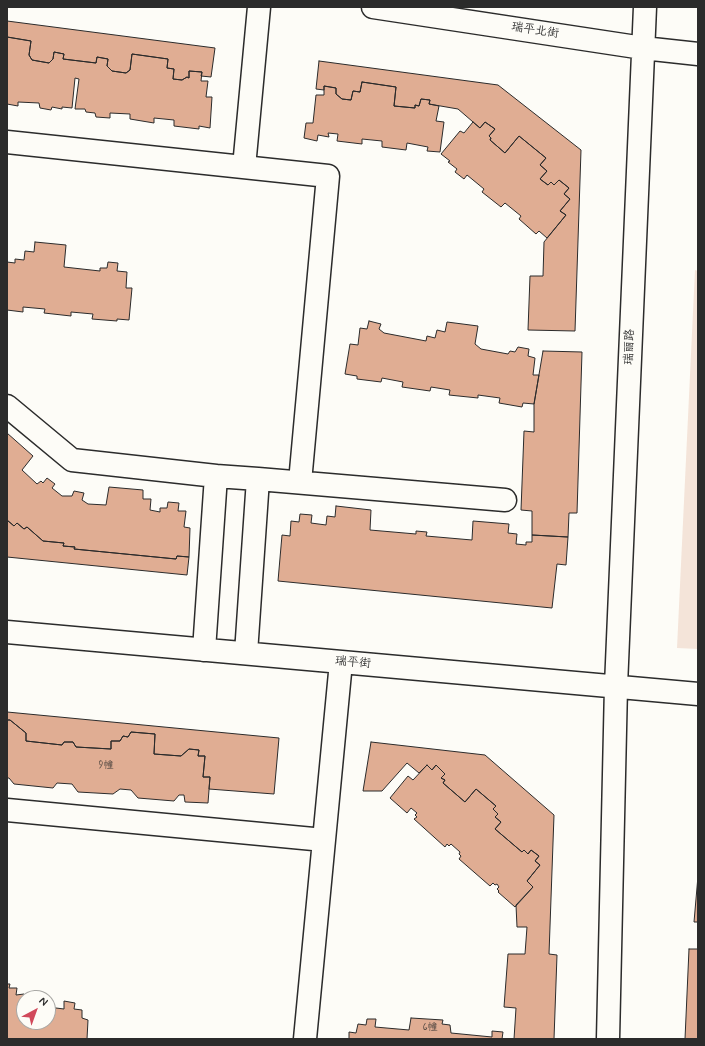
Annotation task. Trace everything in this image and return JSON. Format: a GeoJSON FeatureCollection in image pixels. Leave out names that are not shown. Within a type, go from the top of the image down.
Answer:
{"type":"FeatureCollection","features":[{"type":"Feature","properties":{"kind":"street"},"geometry":{"type":"LineString","coordinates":[[244,167],[259,7]]}},
{"type":"Feature","properties":{"kind":"street","name":"瑞平北街"},"geometry":{"type":"LineString","coordinates":[[373,7],[643,48],[698,54]]}},
{"type":"Feature","properties":{"kind":"street","name":"瑞丽路"},"geometry":{"type":"LineString","coordinates":[[608,1039],[616,686],[645,7]]}},
{"type":"Feature","properties":{"kind":"street"},"geometry":{"type":"LineString","coordinates":[[7,142],[328,176],[300,482]]}},
{"type":"Feature","properties":{"kind":"street"},"geometry":{"type":"LineString","coordinates":[[7,406],[72,460],[216,476],[258,478],[505,500]]}},
{"type":"Feature","properties":{"kind":"street"},"geometry":{"type":"LineString","coordinates":[[204,650],[216,476]]}},
{"type":"Feature","properties":{"kind":"street"},"geometry":{"type":"LineString","coordinates":[[246,653],[258,478]]}},
{"type":"Feature","properties":{"kind":"street","name":"瑞平街"},"geometry":{"type":"LineString","coordinates":[[7,632],[698,694]]}},
{"type":"Feature","properties":{"kind":"street"},"geometry":{"type":"LineString","coordinates":[[305,1039],[341,662]]}},
{"type":"Feature","properties":{"kind":"street"},"geometry":{"type":"LineString","coordinates":[[7,810],[324,840]]}},
{"type":"Feature","properties":{"kind":"shaded area"},"geometry":{"type":"Polygon","coordinates":[[[695,270],[698,271],[698,649],[677,648],[695,270]]]}},
{"type":"Feature","properties":{"kind":"building"},"geometry":{"type":"Polygon","coordinates":[[[7,21],[215,48],[211,77],[201,76],[202,72],[189,71],[189,78],[187,77],[182,80],[173,79],[174,69],[167,68],[168,59],[132,54],[130,70],[126,73],[112,71],[107,66],[108,59],[97,57],[96,63],[63,59],[64,54],[54,52],[53,59],[49,63],[32,60],[29,55],[31,41],[7,37],[7,21]]]}},
{"type":"Feature","properties":{"kind":"building"},"geometry":{"type":"Polygon","coordinates":[[[7,37],[31,41],[29,55],[32,60],[49,63],[53,59],[54,52],[64,54],[63,59],[96,63],[97,57],[108,59],[107,66],[112,71],[126,73],[130,70],[132,54],[168,59],[167,68],[174,69],[173,79],[182,80],[187,77],[189,78],[189,71],[202,72],[201,81],[208,81],[206,97],[212,97],[210,128],[199,126],[199,129],[174,126],[174,120],[154,118],[154,123],[130,119],[130,114],[110,113],[110,118],[96,117],[95,113],[86,112],[85,109],[75,109],[79,79],[75,78],[72,108],[62,107],[62,109],[52,107],[51,110],[40,108],[39,103],[18,102],[18,106],[7,104],[7,37]]]}},
{"type":"Feature","properties":{"kind":"building"},"geometry":{"type":"Polygon","coordinates":[[[319,61],[498,85],[581,150],[575,331],[528,330],[530,276],[543,276],[544,242],[566,215],[560,211],[570,199],[564,194],[569,188],[559,180],[554,185],[551,182],[548,185],[540,179],[547,171],[540,165],[546,158],[519,136],[505,153],[490,140],[491,138],[489,136],[495,129],[485,122],[480,128],[458,109],[429,104],[430,100],[421,99],[419,106],[415,105],[415,108],[394,106],[396,87],[362,82],[360,92],[353,91],[351,100],[342,99],[336,94],[336,88],[324,86],[324,90],[316,89],[319,61]]]}},
{"type":"Feature","properties":{"kind":"building"},"geometry":{"type":"Polygon","coordinates":[[[362,82],[396,87],[394,106],[415,108],[415,105],[419,106],[421,99],[430,100],[429,104],[439,106],[436,121],[444,122],[440,152],[427,151],[428,147],[407,143],[406,150],[382,147],[382,141],[362,139],[362,144],[337,141],[338,134],[328,133],[329,137],[318,135],[317,141],[304,138],[306,123],[313,123],[316,95],[324,95],[324,86],[336,88],[336,94],[342,99],[351,100],[353,91],[360,92],[362,82]]]}},
{"type":"Feature","properties":{"kind":"building"},"geometry":{"type":"Polygon","coordinates":[[[473,122],[480,128],[485,122],[495,129],[489,136],[491,138],[490,140],[505,153],[519,136],[546,158],[540,165],[547,171],[540,179],[548,185],[551,182],[554,185],[559,180],[569,188],[564,194],[570,199],[560,211],[566,215],[547,238],[539,231],[536,234],[519,219],[521,216],[505,203],[501,207],[482,192],[484,189],[467,175],[464,179],[455,172],[457,169],[441,154],[460,131],[464,133],[473,122]]]}},
{"type":"Feature","properties":{"kind":"building"},"geometry":{"type":"Polygon","coordinates":[[[35,242],[66,245],[64,267],[100,271],[100,268],[107,268],[108,262],[118,263],[117,271],[127,272],[126,288],[132,288],[129,320],[117,319],[117,321],[92,319],[93,314],[71,312],[71,316],[44,313],[45,309],[23,307],[23,312],[7,310],[7,262],[15,263],[15,259],[24,260],[25,251],[34,252],[35,242]]]}},
{"type":"Feature","properties":{"kind":"building"},"geometry":{"type":"Polygon","coordinates":[[[369,321],[381,324],[379,329],[384,333],[426,341],[427,336],[435,338],[437,330],[445,332],[447,322],[478,326],[475,344],[481,349],[508,354],[510,351],[515,352],[518,347],[529,349],[528,356],[535,358],[533,375],[539,375],[534,404],[523,403],[522,407],[499,403],[500,398],[478,395],[478,398],[449,395],[450,390],[431,387],[430,391],[402,387],[403,382],[382,378],[381,382],[357,379],[357,376],[345,374],[350,344],[358,345],[360,328],[367,329],[369,321]]]}},
{"type":"Feature","properties":{"kind":"building"},"geometry":{"type":"Polygon","coordinates":[[[543,351],[582,352],[577,513],[569,513],[568,537],[532,535],[532,511],[521,510],[524,431],[534,432],[534,404],[543,351]]]}},
{"type":"Feature","properties":{"kind":"building"},"geometry":{"type":"Polygon","coordinates":[[[7,433],[33,456],[22,470],[37,484],[41,481],[43,483],[47,478],[55,484],[52,488],[62,496],[72,496],[74,491],[84,493],[82,500],[88,504],[106,505],[109,487],[143,490],[143,499],[151,499],[150,510],[160,512],[160,508],[167,508],[168,502],[179,503],[178,511],[186,511],[184,527],[190,528],[189,557],[177,556],[176,559],[74,549],[75,547],[63,546],[64,543],[43,541],[27,527],[24,529],[17,523],[14,526],[7,520],[7,433]]]}},
{"type":"Feature","properties":{"kind":"building"},"geometry":{"type":"Polygon","coordinates":[[[336,506],[371,510],[370,530],[416,534],[416,531],[427,532],[426,536],[472,540],[473,521],[509,524],[508,533],[517,534],[516,544],[526,545],[526,542],[532,542],[532,535],[568,537],[566,565],[557,564],[552,608],[278,581],[282,535],[290,536],[291,521],[299,522],[300,514],[312,515],[311,523],[326,525],[327,516],[335,517],[336,506]]]}},
{"type":"Feature","properties":{"kind":"building"},"geometry":{"type":"Polygon","coordinates":[[[7,520],[14,526],[17,523],[24,529],[27,527],[43,541],[64,543],[63,546],[75,547],[74,549],[176,559],[177,556],[189,557],[187,575],[7,557],[7,520]]]}},
{"type":"Feature","properties":{"kind":"building"},"geometry":{"type":"Polygon","coordinates":[[[7,712],[279,738],[274,794],[209,789],[210,777],[203,777],[205,756],[198,756],[199,750],[189,749],[181,756],[154,754],[155,734],[131,732],[128,737],[123,736],[120,741],[111,741],[111,749],[76,747],[73,742],[64,742],[62,745],[26,741],[26,733],[10,720],[7,720],[7,712]]]}},
{"type":"Feature","properties":{"kind":"building"},"geometry":{"type":"Polygon","coordinates":[[[7,720],[10,720],[26,733],[26,741],[62,745],[64,742],[73,742],[76,747],[111,749],[111,741],[120,741],[123,736],[128,737],[131,732],[155,734],[154,754],[181,756],[189,749],[199,750],[198,756],[205,756],[203,777],[210,777],[208,803],[185,802],[184,795],[179,795],[174,801],[138,798],[131,790],[120,789],[113,794],[78,792],[72,784],[57,783],[53,788],[14,784],[9,778],[7,778],[7,720]]]}},
{"type":"Feature","properties":{"kind":"building"},"geometry":{"type":"Polygon","coordinates":[[[371,742],[485,755],[554,815],[549,954],[557,955],[554,1039],[514,1039],[516,1008],[504,1007],[508,954],[525,954],[527,927],[517,927],[516,905],[533,887],[527,881],[540,865],[535,861],[539,856],[531,850],[528,854],[524,850],[522,852],[495,829],[501,822],[495,817],[498,814],[493,809],[496,806],[476,789],[465,802],[443,783],[445,780],[441,778],[445,774],[436,765],[432,770],[427,765],[419,773],[407,763],[382,791],[363,791],[371,742]]]}},
{"type":"Feature","properties":{"kind":"building"},"geometry":{"type":"Polygon","coordinates":[[[427,765],[432,770],[436,765],[445,774],[441,778],[445,780],[443,783],[465,802],[476,789],[496,806],[493,809],[498,814],[495,817],[501,822],[495,829],[522,852],[524,850],[528,854],[531,850],[539,856],[535,861],[540,865],[527,881],[533,887],[515,907],[498,892],[499,891],[497,889],[499,887],[497,884],[495,885],[493,883],[490,886],[459,859],[461,856],[459,854],[460,852],[451,844],[449,846],[447,844],[445,847],[414,819],[417,817],[415,815],[417,813],[411,808],[407,813],[390,798],[408,776],[413,780],[427,765]]]}},
{"type":"Feature","properties":{"kind":"building"},"geometry":{"type":"Polygon","coordinates":[[[698,876],[698,922],[694,922],[698,876]]]}},
{"type":"Feature","properties":{"kind":"building"},"geometry":{"type":"Polygon","coordinates":[[[689,949],[698,949],[698,1039],[685,1039],[689,949]]]}},
{"type":"Feature","properties":{"kind":"building"},"geometry":{"type":"Polygon","coordinates":[[[7,984],[10,984],[9,988],[17,988],[16,1030],[56,1030],[56,1008],[64,1009],[64,1001],[75,1003],[74,1009],[82,1010],[82,1018],[88,1020],[87,1039],[7,1039],[7,984]]]}},
{"type":"Feature","properties":{"kind":"building"},"geometry":{"type":"Polygon","coordinates":[[[411,1018],[443,1020],[442,1024],[450,1025],[451,1033],[492,1037],[492,1031],[503,1032],[502,1039],[349,1039],[349,1032],[356,1033],[358,1024],[366,1025],[367,1019],[376,1019],[375,1027],[409,1030],[411,1018]]]}}]}
